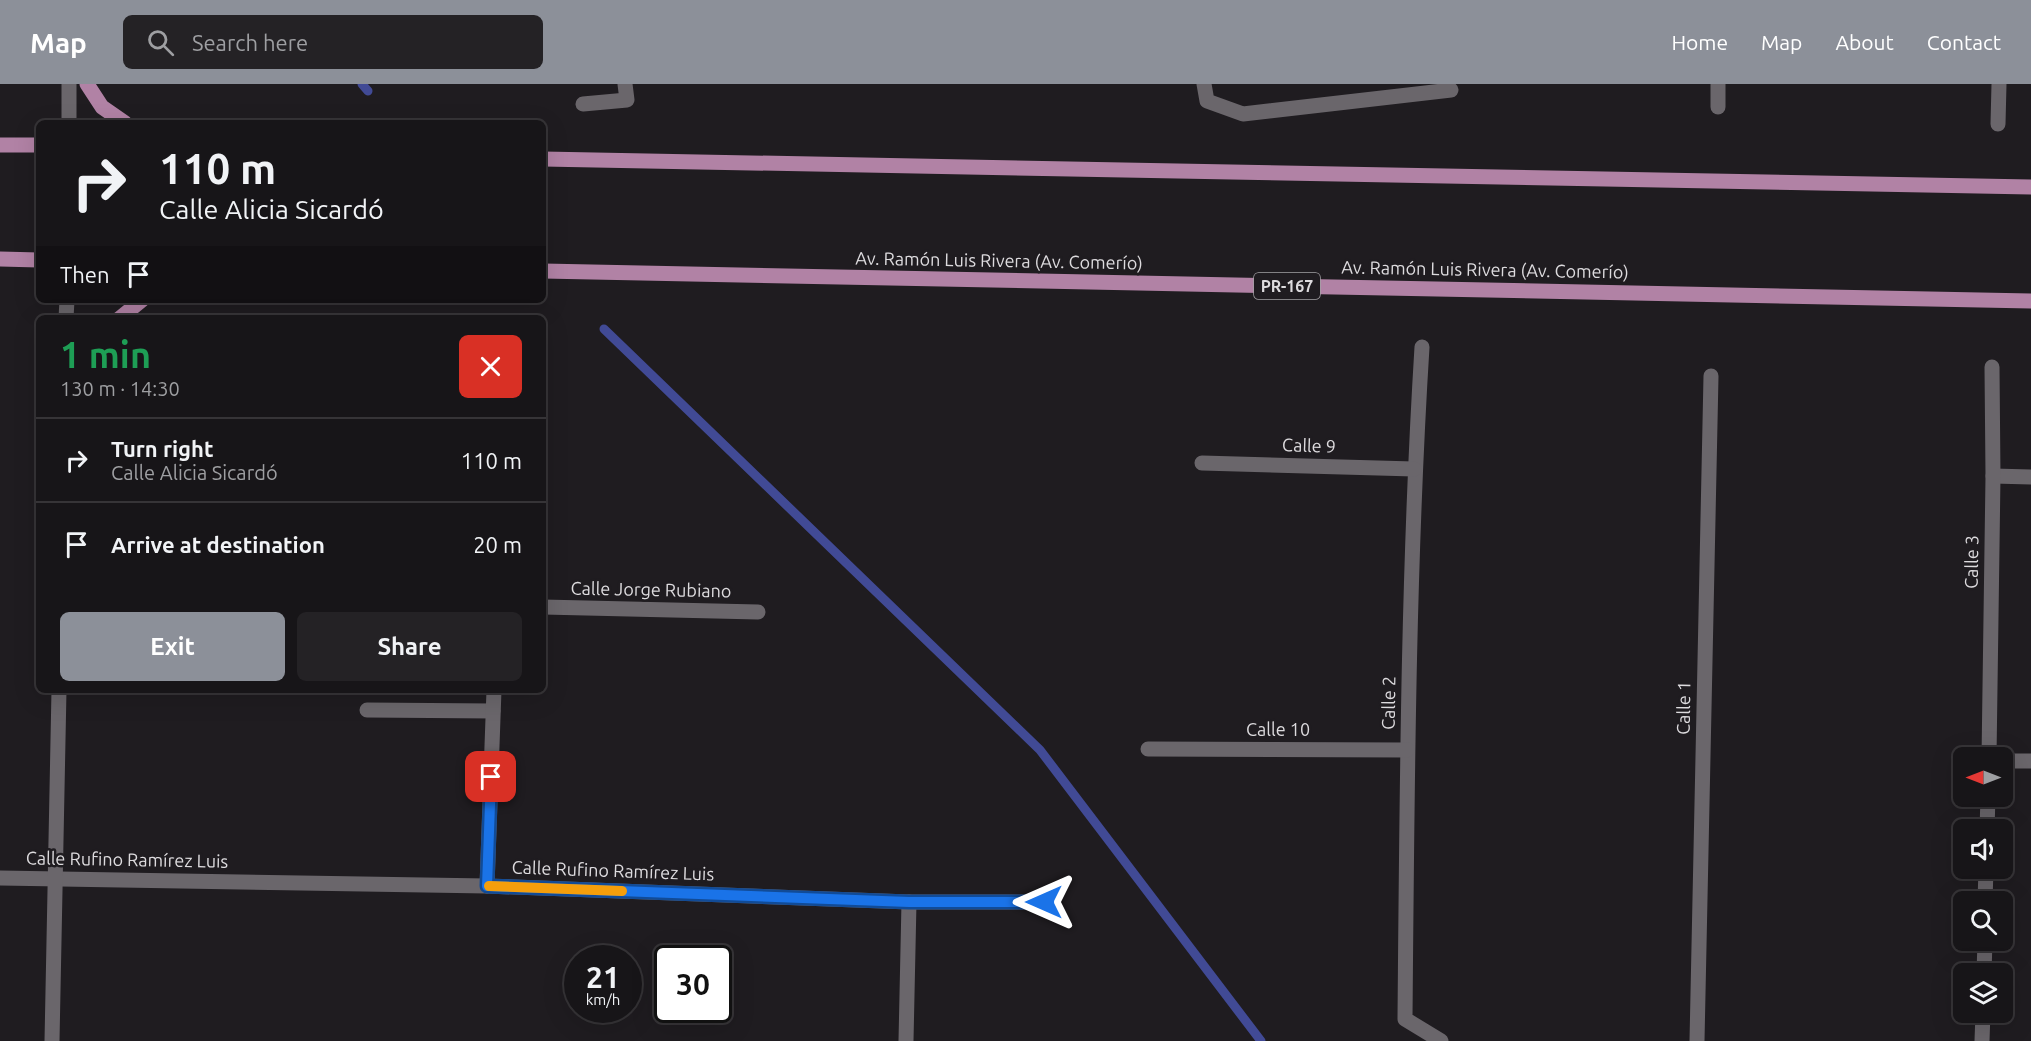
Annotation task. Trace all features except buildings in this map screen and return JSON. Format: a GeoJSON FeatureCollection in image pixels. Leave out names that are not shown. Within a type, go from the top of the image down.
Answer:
{"type":"FeatureCollection","features":[{"type":"Feature","properties":{"kind":"main road"},"geometry":{"type":"LineString","coordinates":[[87,84],[102,107],[121,120]]}},
{"type":"Feature","properties":{"kind":"main road"},"geometry":{"type":"LineString","coordinates":[[0,144],[36,146]]}},
{"type":"Feature","properties":{"kind":"main road"},"geometry":{"type":"LineString","coordinates":[[546,159],[2031,187]]}},
{"type":"Feature","properties":{"kind":"main road"},"geometry":{"type":"LineString","coordinates":[[0,260],[36,260]]}},
{"type":"Feature","properties":{"kind":"main road","name":"Av. Ramón Luis Rivera (Av. Comerío)"},"geometry":{"type":"LineString","coordinates":[[546,271],[2031,301]]}},
{"type":"Feature","properties":{"kind":"main road"},"geometry":{"type":"LineString","coordinates":[[124,315],[138,303]]}},
{"type":"Feature","properties":{"kind":"street"},"geometry":{"type":"LineString","coordinates":[[69,84],[69,120]]}},
{"type":"Feature","properties":{"kind":"street"},"geometry":{"type":"LineString","coordinates":[[583,104],[627,100],[625,84]]}},
{"type":"Feature","properties":{"kind":"street"},"geometry":{"type":"LineString","coordinates":[[1204,84],[1207,101],[1243,114],[1451,90]]}},
{"type":"Feature","properties":{"kind":"street"},"geometry":{"type":"LineString","coordinates":[[1718,84],[1718,107]]}},
{"type":"Feature","properties":{"kind":"street"},"geometry":{"type":"LineString","coordinates":[[1998,124],[2000,84]]}},
{"type":"Feature","properties":{"kind":"street","name":"Calle 2"},"geometry":{"type":"LineString","coordinates":[[1422,347],[1414,469],[1407,750],[1405,1019],[1441,1041]]}},
{"type":"Feature","properties":{"kind":"street","name":"Calle 3"},"geometry":{"type":"LineString","coordinates":[[1989,747],[1993,476],[1992,367]]}},
{"type":"Feature","properties":{"kind":"street","name":"Calle 1"},"geometry":{"type":"LineString","coordinates":[[1697,1041],[1711,376]]}},
{"type":"Feature","properties":{"kind":"street","name":"Calle 9"},"geometry":{"type":"LineString","coordinates":[[1202,463],[1414,469]]}},
{"type":"Feature","properties":{"kind":"street"},"geometry":{"type":"LineString","coordinates":[[1993,476],[2031,477]]}},
{"type":"Feature","properties":{"kind":"street","name":"Calle Jorge Rubiano"},"geometry":{"type":"LineString","coordinates":[[546,607],[758,612]]}},
{"type":"Feature","properties":{"kind":"street"},"geometry":{"type":"LineString","coordinates":[[52,1041],[59,693]]}},
{"type":"Feature","properties":{"kind":"street"},"geometry":{"type":"LineString","coordinates":[[487,886],[494,693]]}},
{"type":"Feature","properties":{"kind":"street"},"geometry":{"type":"LineString","coordinates":[[368,710],[493,711]]}},
{"type":"Feature","properties":{"kind":"street","name":"Calle 10"},"geometry":{"type":"LineString","coordinates":[[1148,749],[1407,750]]}},
{"type":"Feature","properties":{"kind":"street"},"geometry":{"type":"LineString","coordinates":[[2013,761],[2031,761]]}},
{"type":"Feature","properties":{"kind":"street","name":"Calle Rufino Ramírez Luis"},"geometry":{"type":"LineString","coordinates":[[0,878],[487,886],[909,902],[1044,902]]}},
{"type":"Feature","properties":{"kind":"street"},"geometry":{"type":"LineString","coordinates":[[906,1041],[909,902]]}},
{"type":"Feature","properties":{"kind":"street"},"geometry":{"type":"LineString","coordinates":[[1982,1041],[1983,1023]]}},
{"type":"Feature","properties":{"kind":"street"},"geometry":{"type":"LineString","coordinates":[[1686,1041],[1703,1041]]}},
{"type":"Feature","properties":{"kind":"waterway"},"geometry":{"type":"LineString","coordinates":[[362,84],[368,91]]}},
{"type":"Feature","properties":{"kind":"waterway"},"geometry":{"type":"LineString","coordinates":[[604,329],[1040,750],[1261,1041]]}},
{"type":"Feature","properties":{"kind":"slow traffic"},"geometry":{"type":"LineString","coordinates":[[489,886],[622,891]]}},
{"type":"Feature","properties":{"kind":"route"},"geometry":{"type":"LineString","coordinates":[[491,777],[487,886],[909,902],[1044,902]]}}]}
